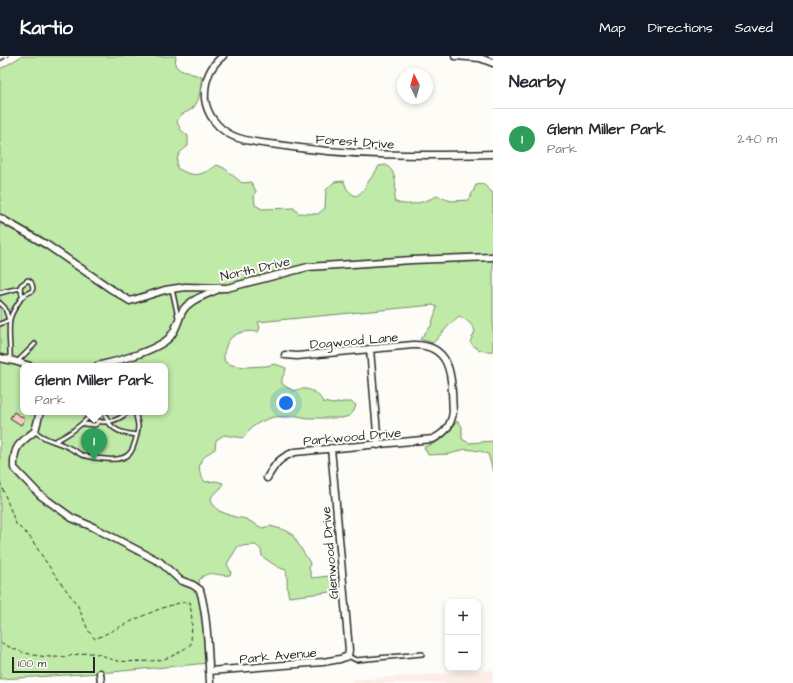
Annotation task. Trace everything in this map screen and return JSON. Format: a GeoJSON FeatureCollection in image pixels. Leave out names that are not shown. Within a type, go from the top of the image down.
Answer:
{"type":"FeatureCollection","features":[{"type":"Feature","properties":{"kind":"street","name":"Forest Drive"},"geometry":{"type":"LineString","coordinates":[[223,56],[211,67],[207,78],[205,96],[210,114],[219,127],[238,138],[292,147],[396,155],[425,156],[493,154]]}},
{"type":"Feature","properties":{"kind":"street"},"geometry":{"type":"LineString","coordinates":[[455,56],[481,57],[493,64]]}},
{"type":"Feature","properties":{"kind":"street","name":"North Drive"},"geometry":{"type":"LineString","coordinates":[[0,218],[47,245],[127,300],[135,300],[155,293],[185,287],[221,288],[308,267],[412,260],[493,257]]}},
{"type":"Feature","properties":{"kind":"street"},"geometry":{"type":"LineString","coordinates":[[120,363],[160,345],[174,332],[183,311],[187,306],[221,288]]}},
{"type":"Feature","properties":{"kind":"street","name":"Dogwood Lane"},"geometry":{"type":"LineString","coordinates":[[285,355],[297,356],[370,349],[424,346],[440,353],[449,366],[454,412],[448,428]]}},
{"type":"Feature","properties":{"kind":"street"},"geometry":{"type":"LineString","coordinates":[[370,349],[378,445]]}},
{"type":"Feature","properties":{"kind":"street"},"geometry":{"type":"LineString","coordinates":[[0,358],[20,363]]}},
{"type":"Feature","properties":{"kind":"street"},"geometry":{"type":"LineString","coordinates":[[39,415],[36,431],[24,439],[16,447],[14,468],[40,495],[72,518],[93,527],[160,562],[180,580],[193,585],[200,590],[204,613],[210,683]]}},
{"type":"Feature","properties":{"kind":"street","name":"Parkwood Drive"},"geometry":{"type":"LineString","coordinates":[[267,478],[277,462],[295,452],[429,440],[439,436],[448,428]]}},
{"type":"Feature","properties":{"kind":"street","name":"Glenwood Drive"},"geometry":{"type":"LineString","coordinates":[[332,448],[349,650],[348,656]]}},
{"type":"Feature","properties":{"kind":"street","name":"Park Avenue"},"geometry":{"type":"LineString","coordinates":[[209,672],[323,662],[348,656]]}},
{"type":"Feature","properties":{"kind":"street"},"geometry":{"type":"LineString","coordinates":[[100,673],[101,683]]}},
{"type":"Feature","properties":{"kind":"lane"},"geometry":{"type":"LineString","coordinates":[[0,324],[9,320],[23,297],[30,293],[33,285],[28,280],[21,284],[20,288],[23,297]]}},
{"type":"Feature","properties":{"kind":"lane"},"geometry":{"type":"LineString","coordinates":[[0,294],[20,288]]}},
{"type":"Feature","properties":{"kind":"lane"},"geometry":{"type":"LineString","coordinates":[[172,289],[179,321]]}},
{"type":"Feature","properties":{"kind":"lane"},"geometry":{"type":"LineString","coordinates":[[0,303],[5,308],[9,320],[10,360]]}},
{"type":"Feature","properties":{"kind":"lane"},"geometry":{"type":"LineString","coordinates":[[17,362],[35,344]]}},
{"type":"Feature","properties":{"kind":"lane"},"geometry":{"type":"LineString","coordinates":[[106,415],[114,429],[126,434],[136,435]]}},
{"type":"Feature","properties":{"kind":"lane"},"geometry":{"type":"LineString","coordinates":[[55,441],[84,424],[90,416],[94,420],[109,422],[121,418],[124,415]]}},
{"type":"Feature","properties":{"kind":"lane"},"geometry":{"type":"LineString","coordinates":[[36,431],[39,436],[55,441],[81,454],[100,459],[112,459],[123,457],[130,453],[138,427],[136,415]]}},
{"type":"Feature","properties":{"kind":"lane"},"geometry":{"type":"LineString","coordinates":[[84,424],[95,425],[101,421]]}},
{"type":"Feature","properties":{"kind":"lane"},"geometry":{"type":"LineString","coordinates":[[348,656],[356,660],[422,654]]}},
{"type":"Feature","properties":{"kind":"path"},"geometry":{"type":"LineString","coordinates":[[0,482],[16,524],[30,537],[48,565],[78,606],[88,630],[95,639],[156,610],[182,601],[190,602],[192,620],[190,644],[180,653],[166,659],[134,661],[118,660],[102,654],[89,653],[62,656],[42,656],[29,654],[11,648],[0,642]]}},
{"type":"Feature","properties":{"kind":"shaded area"},"geometry":{"type":"Polygon","coordinates":[[[493,670],[493,683],[353,683],[353,680],[493,670]]]}},
{"type":"Feature","properties":{"kind":"green space"},"geometry":{"type":"Polygon","coordinates":[[[22,56],[176,56],[175,65],[180,70],[202,77],[199,97],[196,105],[182,115],[177,122],[181,130],[188,136],[188,146],[179,155],[177,160],[177,168],[188,173],[197,174],[206,172],[217,165],[224,168],[242,183],[251,182],[256,191],[254,197],[255,205],[262,209],[294,208],[298,213],[318,214],[325,208],[326,190],[334,182],[344,181],[351,194],[356,196],[363,190],[379,166],[386,165],[393,172],[396,186],[394,201],[399,203],[416,203],[437,196],[451,201],[469,200],[476,185],[483,184],[493,193],[493,351],[477,349],[470,342],[475,331],[468,322],[459,316],[433,343],[420,339],[431,326],[437,307],[433,305],[258,322],[260,328],[258,332],[239,333],[231,338],[226,346],[224,354],[225,362],[232,365],[245,367],[275,364],[286,368],[282,378],[282,384],[293,391],[306,389],[314,392],[323,402],[333,404],[351,402],[356,405],[354,411],[349,416],[342,418],[308,418],[297,416],[273,417],[260,422],[251,428],[243,438],[224,435],[216,440],[215,449],[202,459],[199,467],[205,482],[216,481],[223,483],[221,488],[211,497],[212,503],[219,511],[235,517],[246,519],[262,528],[270,526],[285,530],[292,534],[310,563],[309,569],[312,578],[337,575],[339,591],[289,597],[286,570],[276,566],[262,556],[261,550],[256,545],[238,546],[227,564],[231,572],[230,575],[207,574],[199,580],[209,663],[100,673],[0,679],[0,69],[22,56]]]}},
{"type":"Feature","properties":{"kind":"green space"},"geometry":{"type":"Polygon","coordinates":[[[457,421],[462,426],[462,439],[469,443],[493,441],[493,471],[488,454],[480,451],[465,449],[450,454],[428,455],[424,447],[443,438],[457,421]]]}},
{"type":"Feature","properties":{"kind":"building"},"geometry":{"type":"Polygon","coordinates":[[[14,412],[25,419],[21,425],[10,418],[14,412]]]}},
{"type":"Feature","properties":{"kind":"railway"},"geometry":{"type":"LineString","coordinates":[[0,61],[9,56]]}},
{"type":"Feature","properties":{"kind":"place","name":"Glenn Miller Park"},"geometry":{"type":"Point","coordinates":[94,461]}}]}
